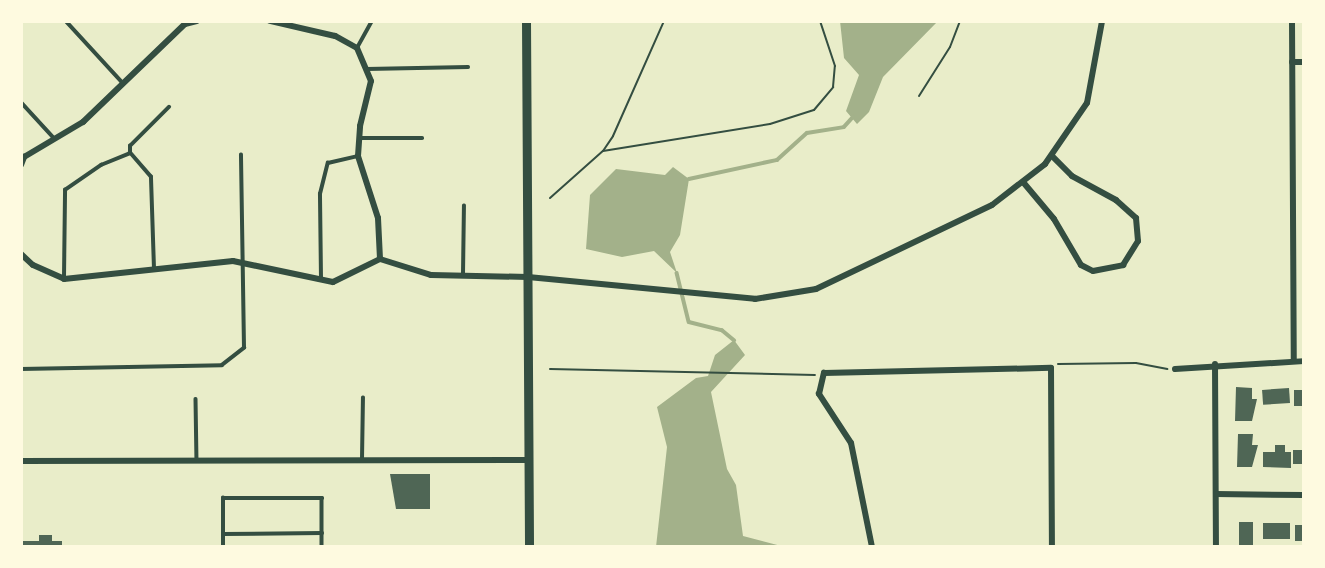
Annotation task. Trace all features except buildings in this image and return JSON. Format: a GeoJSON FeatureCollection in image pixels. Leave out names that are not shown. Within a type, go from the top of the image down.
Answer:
{"type":"FeatureCollection","features":[{"type":"Feature","properties":{"kind":"main road"},"geometry":{"type":"LineString","coordinates":[[526,21],[529,547]]}},
{"type":"Feature","properties":{"kind":"street"},"geometry":{"type":"LineString","coordinates":[[21,165],[24,157],[83,122],[188,22],[197,21]]}},
{"type":"Feature","properties":{"kind":"street"},"geometry":{"type":"LineString","coordinates":[[270,21],[335,36],[357,48],[371,81],[358,156],[378,218],[380,259]]}},
{"type":"Feature","properties":{"kind":"street"},"geometry":{"type":"LineString","coordinates":[[21,254],[33,265],[64,279],[233,261],[333,282],[380,259],[431,275],[528,277],[755,299],[816,289],[992,205],[1052,156],[1087,103],[1102,21]]}},
{"type":"Feature","properties":{"kind":"street"},"geometry":{"type":"LineString","coordinates":[[1292,21],[1294,361]]}},
{"type":"Feature","properties":{"kind":"street"},"geometry":{"type":"LineString","coordinates":[[1292,62],[1304,62]]}},
{"type":"Feature","properties":{"kind":"street"},"geometry":{"type":"LineString","coordinates":[[1023,181],[1054,219],[1081,265],[1094,271],[1123,265],[1138,241],[1136,218],[1116,200],[1072,176],[1052,156]]}},
{"type":"Feature","properties":{"kind":"street"},"geometry":{"type":"LineString","coordinates":[[1294,210],[1304,211]]}},
{"type":"Feature","properties":{"kind":"street"},"geometry":{"type":"LineString","coordinates":[[1175,369],[1215,364],[1304,361]]}},
{"type":"Feature","properties":{"kind":"street"},"geometry":{"type":"LineString","coordinates":[[1215,364],[1216,547]]}},
{"type":"Feature","properties":{"kind":"street"},"geometry":{"type":"LineString","coordinates":[[872,547],[852,443],[819,394],[823,375],[1051,368],[1052,547]]}},
{"type":"Feature","properties":{"kind":"street"},"geometry":{"type":"LineString","coordinates":[[21,461],[528,460]]}},
{"type":"Feature","properties":{"kind":"street"},"geometry":{"type":"LineString","coordinates":[[1216,494],[1304,495]]}},
{"type":"Feature","properties":{"kind":"lane"},"geometry":{"type":"LineString","coordinates":[[66,21],[123,83]]}},
{"type":"Feature","properties":{"kind":"lane"},"geometry":{"type":"LineString","coordinates":[[357,48],[372,21]]}},
{"type":"Feature","properties":{"kind":"lane"},"geometry":{"type":"LineString","coordinates":[[366,69],[468,67]]}},
{"type":"Feature","properties":{"kind":"lane"},"geometry":{"type":"LineString","coordinates":[[21,102],[55,139]]}},
{"type":"Feature","properties":{"kind":"lane"},"geometry":{"type":"LineString","coordinates":[[154,269],[151,177],[130,153],[130,146],[169,107]]}},
{"type":"Feature","properties":{"kind":"lane"},"geometry":{"type":"LineString","coordinates":[[359,138],[422,138]]}},
{"type":"Feature","properties":{"kind":"lane"},"geometry":{"type":"LineString","coordinates":[[64,279],[65,190],[102,165],[130,153]]}},
{"type":"Feature","properties":{"kind":"lane"},"geometry":{"type":"LineString","coordinates":[[21,369],[222,365],[244,348],[245,263],[241,155]]}},
{"type":"Feature","properties":{"kind":"lane"},"geometry":{"type":"LineString","coordinates":[[321,279],[320,194],[328,163],[358,156]]}},
{"type":"Feature","properties":{"kind":"lane"},"geometry":{"type":"LineString","coordinates":[[463,275],[464,206]]}},
{"type":"Feature","properties":{"kind":"lane"},"geometry":{"type":"LineString","coordinates":[[362,460],[363,398]]}},
{"type":"Feature","properties":{"kind":"lane"},"geometry":{"type":"LineString","coordinates":[[196,399],[197,461]]}},
{"type":"Feature","properties":{"kind":"lane"},"geometry":{"type":"LineString","coordinates":[[223,547],[223,498],[322,498],[322,547]]}},
{"type":"Feature","properties":{"kind":"lane"},"geometry":{"type":"LineString","coordinates":[[223,534],[322,533]]}},
{"type":"Feature","properties":{"kind":"lane"},"geometry":{"type":"LineString","coordinates":[[498,547],[529,547]]}},
{"type":"Feature","properties":{"kind":"path"},"geometry":{"type":"LineString","coordinates":[[550,198],[603,151],[625,116],[664,21]]}},
{"type":"Feature","properties":{"kind":"path"},"geometry":{"type":"LineString","coordinates":[[603,151],[770,124],[814,110],[833,87],[835,66],[820,21]]}},
{"type":"Feature","properties":{"kind":"path"},"geometry":{"type":"LineString","coordinates":[[919,96],[950,47],[960,21]]}},
{"type":"Feature","properties":{"kind":"path"},"geometry":{"type":"LineString","coordinates":[[1051,368],[1058,364],[1105,363],[1175,369]]}},
{"type":"Feature","properties":{"kind":"path"},"geometry":{"type":"LineString","coordinates":[[550,369],[744,370],[823,375]]}},
{"type":"Feature","properties":{"kind":"shaded area"},"geometry":{"type":"Polygon","coordinates":[[[840,21],[938,21],[883,77],[869,112],[857,124],[846,111],[859,75],[844,58],[840,21]]]}},
{"type":"Feature","properties":{"kind":"shaded area"},"geometry":{"type":"Polygon","coordinates":[[[673,167],[689,179],[680,235],[670,252],[677,273],[654,251],[622,257],[586,249],[590,195],[616,169],[665,175],[673,167]]]}},
{"type":"Feature","properties":{"kind":"shaded area"},"geometry":{"type":"Polygon","coordinates":[[[734,340],[745,355],[711,392],[727,469],[736,485],[743,536],[785,547],[656,547],[667,447],[657,407],[696,378],[708,376],[715,355],[734,340]]]}},
{"type":"Feature","properties":{"kind":"waterway"},"geometry":{"type":"LineString","coordinates":[[689,179],[777,160],[807,133],[844,127],[853,117]]}},
{"type":"Feature","properties":{"kind":"waterway"},"geometry":{"type":"LineString","coordinates":[[677,273],[689,322],[722,330],[734,340]]}}]}
